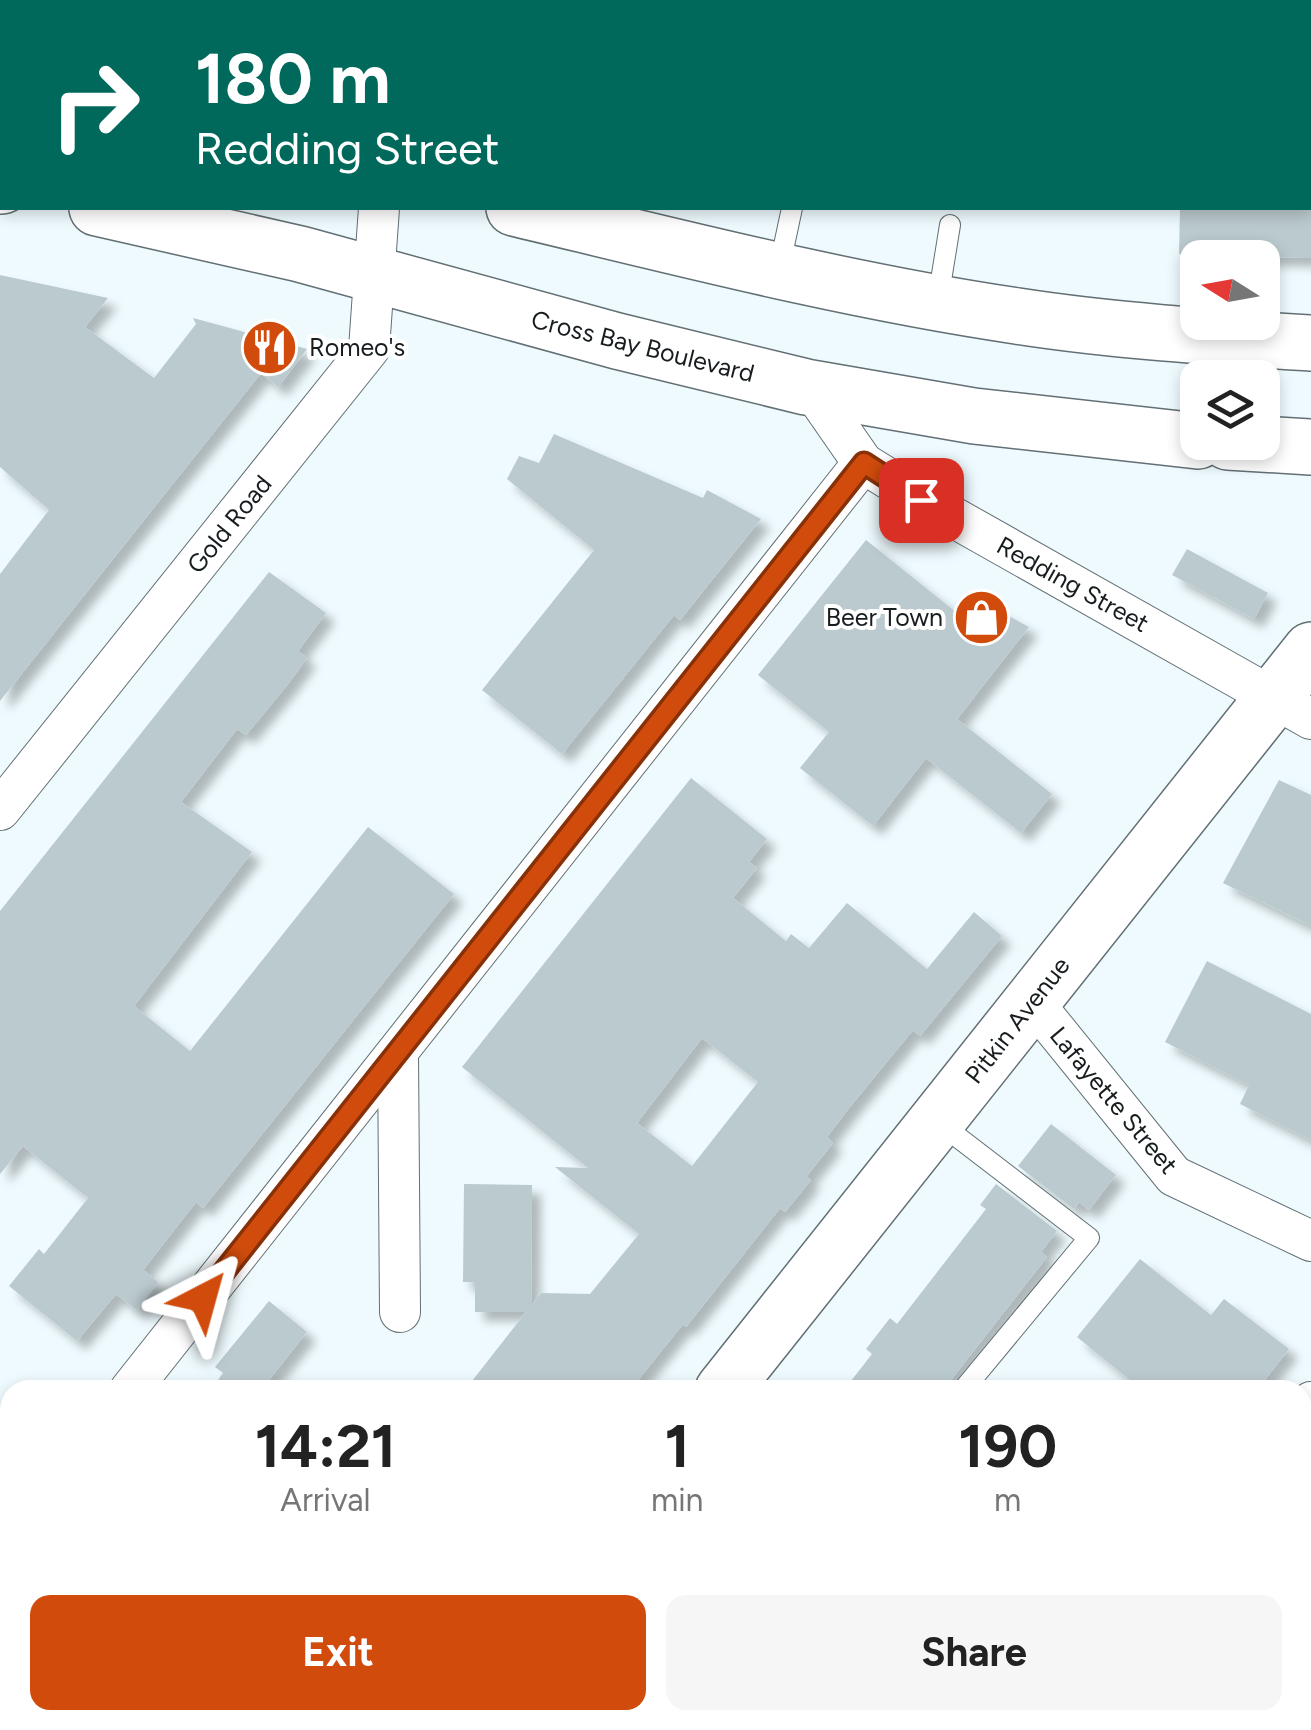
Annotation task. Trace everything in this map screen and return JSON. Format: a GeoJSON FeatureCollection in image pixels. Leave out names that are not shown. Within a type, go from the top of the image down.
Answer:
{"type":"FeatureCollection","features":[{"type":"Feature","properties":{"kind":"main road","name":"Cross Bay Boulevard"},"geometry":{"type":"LineString","coordinates":[[105,210],[374,274],[617,341],[811,388],[974,416],[1180,439]]}},
{"type":"Feature","properties":{"kind":"main road"},"geometry":{"type":"LineString","coordinates":[[526,210],[660,233],[778,271],[1016,316],[1150,332],[1311,344]]}},
{"type":"Feature","properties":{"kind":"main road"},"geometry":{"type":"LineString","coordinates":[[1280,445],[1311,447]]}},
{"type":"Feature","properties":{"kind":"main road","name":"Pitkin Avenue"},"geometry":{"type":"LineString","coordinates":[[731,1380],[1032,1001],[1298,706],[1311,650]]}},
{"type":"Feature","properties":{"kind":"street","name":"Gold Road"},"geometry":{"type":"LineString","coordinates":[[0,810],[369,349],[379,210]]}},
{"type":"Feature","properties":{"kind":"street","name":"Redding Street"},"geometry":{"type":"LineString","coordinates":[[811,388],[864,463],[921,500],[1298,706]]}},
{"type":"Feature","properties":{"kind":"street"},"geometry":{"type":"LineString","coordinates":[[138,1380],[864,463]]}},
{"type":"Feature","properties":{"kind":"street","name":"Lafayette Street"},"geometry":{"type":"LineString","coordinates":[[1032,1001],[1174,1176],[1311,1241]]}},
{"type":"Feature","properties":{"kind":"street"},"geometry":{"type":"LineString","coordinates":[[398,1054],[400,1312]]}},
{"type":"Feature","properties":{"kind":"lane"},"geometry":{"type":"LineString","coordinates":[[778,271],[792,210]]}},
{"type":"Feature","properties":{"kind":"lane"},"geometry":{"type":"LineString","coordinates":[[938,301],[950,226]]}},
{"type":"Feature","properties":{"kind":"lane"},"geometry":{"type":"LineString","coordinates":[[937,1120],[1089,1238],[971,1380]]}},
{"type":"Feature","properties":{"kind":"building"},"geometry":{"type":"Polygon","coordinates":[[[1180,210],[1311,210],[1311,258],[1280,257],[1280,240],[1180,240],[1180,254],[1180,210]]]}},
{"type":"Feature","properties":{"kind":"building"},"geometry":{"type":"Polygon","coordinates":[[[0,275],[108,298],[85,327],[154,378],[196,324],[193,318],[307,349],[278,387],[261,373],[0,701],[0,574],[49,510],[0,467],[0,275]]]}},
{"type":"Feature","properties":{"kind":"building"},"geometry":{"type":"Polygon","coordinates":[[[554,434],[703,498],[707,490],[761,519],[680,620],[674,615],[562,754],[482,690],[594,550],[507,479],[519,456],[539,463],[554,434]]]}},
{"type":"Feature","properties":{"kind":"building"},"geometry":{"type":"Polygon","coordinates":[[[866,540],[966,620],[981,601],[1029,627],[957,719],[1052,794],[1021,833],[926,758],[873,826],[800,768],[829,732],[758,675],[866,540]]]}},
{"type":"Feature","properties":{"kind":"building"},"geometry":{"type":"Polygon","coordinates":[[[1187,549],[1268,593],[1254,619],[1172,575],[1187,549]]]}},
{"type":"Feature","properties":{"kind":"building"},"geometry":{"type":"Polygon","coordinates":[[[269,572],[326,613],[298,651],[307,658],[288,684],[246,735],[237,729],[181,802],[252,852],[134,1006],[190,1051],[368,827],[454,894],[203,1208],[196,1202],[143,1270],[158,1282],[137,1310],[116,1294],[77,1341],[9,1286],[39,1249],[44,1254],[88,1198],[23,1146],[0,1174],[0,911],[269,572]]]}},
{"type":"Feature","properties":{"kind":"building"},"geometry":{"type":"Polygon","coordinates":[[[691,778],[767,839],[749,862],[757,868],[733,898],[786,941],[791,934],[809,948],[847,903],[927,969],[974,912],[1002,936],[920,1036],[913,1030],[849,1108],[827,1137],[833,1143],[806,1177],[811,1180],[785,1212],[780,1208],[686,1327],[683,1324],[638,1380],[473,1380],[526,1312],[475,1312],[475,1282],[463,1282],[464,1184],[532,1185],[531,1306],[541,1293],[590,1294],[639,1234],[555,1167],[588,1168],[462,1067],[691,778]],[[702,1038],[637,1123],[692,1166],[758,1082],[702,1038]]]}},
{"type":"Feature","properties":{"kind":"building"},"geometry":{"type":"Polygon","coordinates":[[[1279,780],[1311,795],[1311,926],[1223,883],[1279,780]]]}},
{"type":"Feature","properties":{"kind":"building"},"geometry":{"type":"Polygon","coordinates":[[[1207,961],[1311,1014],[1311,1140],[1240,1104],[1249,1085],[1165,1042],[1207,961]]]}},
{"type":"Feature","properties":{"kind":"building"},"geometry":{"type":"Polygon","coordinates":[[[1051,1124],[1116,1175],[1089,1210],[1079,1202],[1074,1209],[1018,1166],[1051,1124]]]}},
{"type":"Feature","properties":{"kind":"building"},"geometry":{"type":"Polygon","coordinates":[[[996,1184],[1057,1231],[1041,1252],[1047,1257],[951,1380],[852,1380],[872,1354],[866,1349],[890,1318],[897,1324],[986,1209],[980,1205],[996,1184]]]}},
{"type":"Feature","properties":{"kind":"building"},"geometry":{"type":"Polygon","coordinates":[[[1140,1259],[1211,1315],[1224,1299],[1289,1349],[1265,1380],[1130,1380],[1077,1337],[1140,1259]]]}},
{"type":"Feature","properties":{"kind":"building"},"geometry":{"type":"Polygon","coordinates":[[[269,1301],[307,1332],[269,1380],[218,1380],[223,1373],[215,1367],[269,1301]]]}},
{"type":"Feature","properties":{"kind":"place","name":"Romeo's"},"geometry":{"type":"Point","coordinates":[270,347]}},
{"type":"Feature","properties":{"kind":"place","name":"Beer Town"},"geometry":{"type":"Point","coordinates":[982,617]}},
{"type":"Feature","properties":{"kind":"route"},"geometry":{"type":"LineString","coordinates":[[203,1298],[864,463],[921,500]]}}]}
